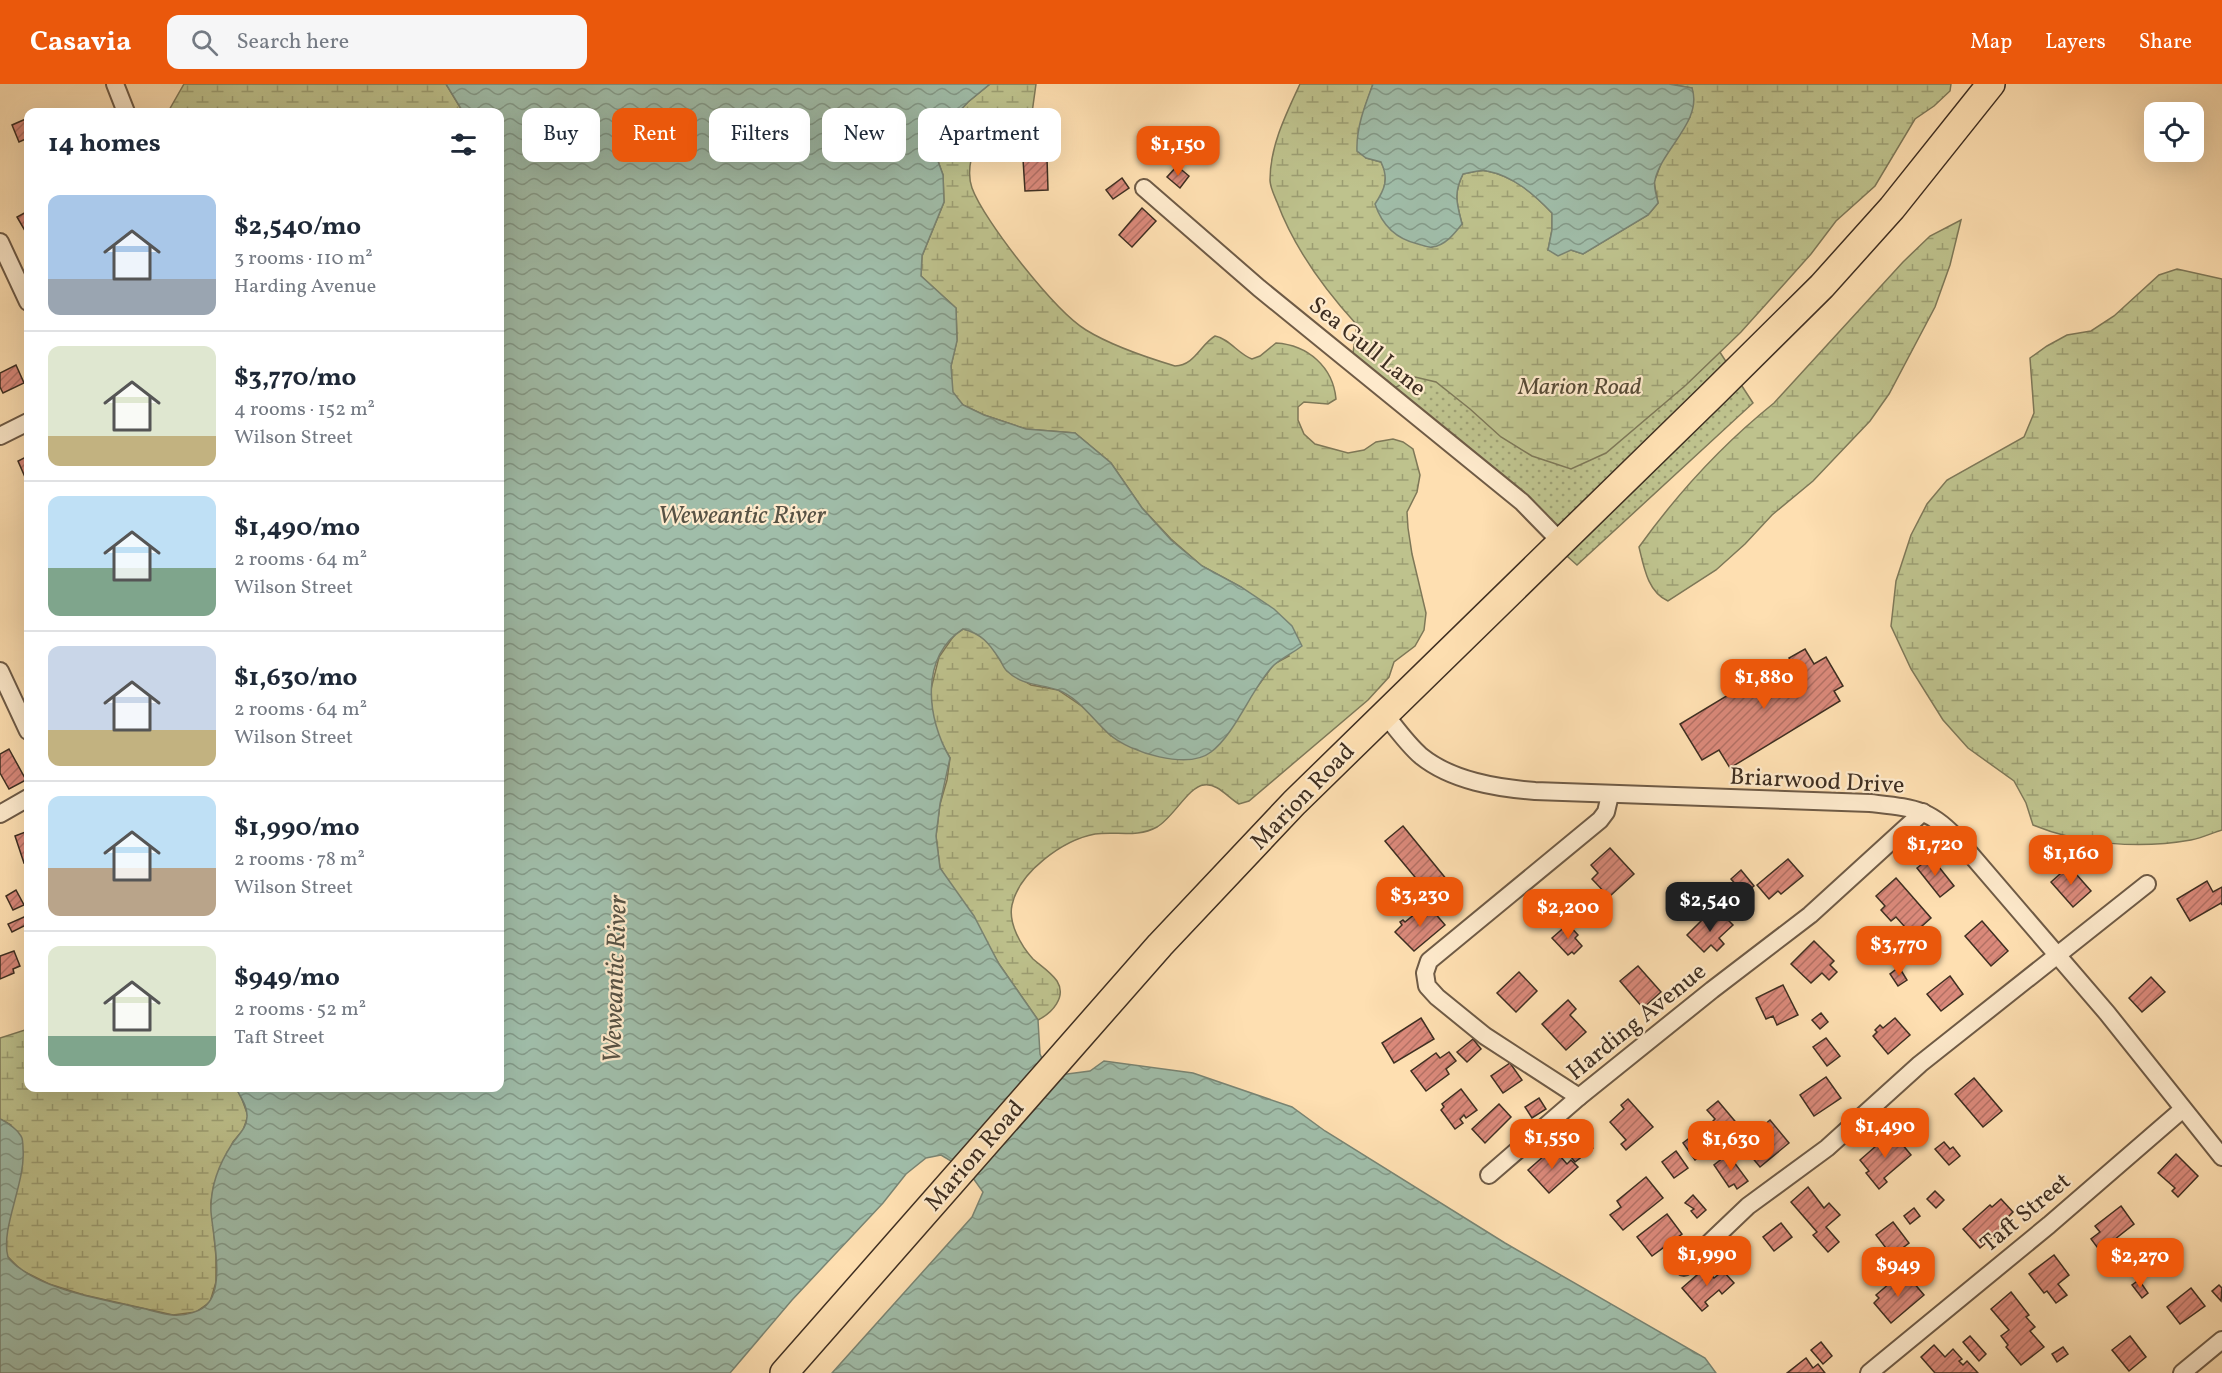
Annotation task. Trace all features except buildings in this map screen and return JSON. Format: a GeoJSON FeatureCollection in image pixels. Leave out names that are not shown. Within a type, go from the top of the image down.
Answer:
{"type":"FeatureCollection","features":[{"type":"Feature","properties":{"kind":"main road","name":"Marion Road"},"geometry":{"type":"LineString","coordinates":[[784,1373],[1067,1049],[1231,869],[1384,713],[1822,286],[1892,208],[1991,84]]}},
{"type":"Feature","properties":{"kind":"street"},"geometry":{"type":"LineString","coordinates":[[115,84],[124,108]]}},
{"type":"Feature","properties":{"kind":"street","name":"Sea Gull Lane"},"geometry":{"type":"LineString","coordinates":[[1144,188],[1259,288],[1522,502],[1561,542]]}},
{"type":"Feature","properties":{"kind":"street"},"geometry":{"type":"LineString","coordinates":[[0,242],[24,293]]}},
{"type":"Feature","properties":{"kind":"street"},"geometry":{"type":"LineString","coordinates":[[0,436],[24,424]]}},
{"type":"Feature","properties":{"kind":"street"},"geometry":{"type":"LineString","coordinates":[[0,671],[24,722]]}},
{"type":"Feature","properties":{"kind":"street","name":"Briarwood Drive"},"geometry":{"type":"LineString","coordinates":[[1384,713],[1422,757],[1462,777],[1488,785],[1511,789],[1610,795],[1870,803],[1901,806],[1923,812],[1945,825],[2107,1013],[2222,1157]]}},
{"type":"Feature","properties":{"kind":"street"},"geometry":{"type":"LineString","coordinates":[[1579,1097],[1485,1036],[1437,998],[1427,986],[1425,973],[1429,961],[1600,820],[1606,812],[1610,795]]}},
{"type":"Feature","properties":{"kind":"street"},"geometry":{"type":"LineString","coordinates":[[0,814],[24,800]]}},
{"type":"Feature","properties":{"kind":"street","name":"Harding Avenue"},"geometry":{"type":"LineString","coordinates":[[1489,1175],[1579,1097],[1810,915],[1923,812]]}},
{"type":"Feature","properties":{"kind":"street"},"geometry":{"type":"LineString","coordinates":[[1684,1267],[1748,1206],[1827,1148],[1920,1064],[2147,884]]}},
{"type":"Feature","properties":{"kind":"street","name":"Taft Street"},"geometry":{"type":"LineString","coordinates":[[1869,1373],[2183,1109]]}},
{"type":"Feature","properties":{"kind":"street"},"geometry":{"type":"LineString","coordinates":[[2182,1373],[2222,1340]]}},
{"type":"Feature","properties":{"kind":"green space"},"geometry":{"type":"Polygon","coordinates":[[[184,84],[446,84],[461,108],[170,108],[184,84]]]}},
{"type":"Feature","properties":{"kind":"green space"},"geometry":{"type":"Polygon","coordinates":[[[990,84],[1036,84],[1033,108],[962,108],[990,84]]]}},
{"type":"Feature","properties":{"kind":"green space"},"geometry":{"type":"Polygon","coordinates":[[[1300,84],[1373,84],[1364,110],[1366,158],[1381,162],[1386,173],[1384,190],[1462,224],[1457,205],[1457,193],[1463,174],[1481,170],[1497,173],[1515,181],[1552,213],[1552,230],[1548,250],[1571,250],[1583,254],[1648,215],[1658,203],[1654,182],[1662,161],[1690,117],[1692,88],[1669,84],[1951,84],[1950,91],[1915,119],[1875,186],[1836,221],[1811,254],[1741,332],[1686,385],[1606,453],[1571,469],[1532,456],[1501,437],[1436,382],[1415,377],[1389,391],[1351,367],[1357,325],[1333,297],[1301,252],[1284,219],[1270,183],[1276,143],[1300,84]]]}},
{"type":"Feature","properties":{"kind":"green space"},"geometry":{"type":"Polygon","coordinates":[[[938,162],[970,162],[972,188],[979,203],[1005,242],[1039,285],[1086,330],[1141,355],[1175,366],[1188,362],[1215,336],[1225,340],[1252,359],[1260,356],[1276,343],[1298,348],[1308,353],[1324,368],[1334,387],[1336,399],[1328,404],[1304,402],[1298,407],[1298,420],[1304,434],[1315,444],[1348,453],[1364,450],[1376,442],[1393,439],[1403,442],[1413,449],[1420,475],[1417,492],[1407,512],[1412,554],[1426,613],[1424,630],[1415,646],[1394,662],[1389,677],[1368,700],[1249,801],[1239,804],[1214,786],[1204,785],[1187,796],[1157,827],[1142,832],[1103,833],[1083,837],[1044,859],[1023,881],[1016,893],[1011,912],[1016,934],[1024,948],[1055,978],[1060,987],[1059,999],[1053,1009],[1038,1020],[999,964],[940,868],[936,836],[950,758],[934,723],[930,693],[939,657],[955,634],[963,629],[977,632],[992,647],[1007,671],[1031,685],[1058,690],[1086,709],[1111,736],[1255,690],[1274,664],[1289,656],[1241,587],[1202,566],[1171,539],[1142,508],[1111,463],[1075,433],[1026,429],[984,415],[963,405],[952,392],[951,366],[957,340],[956,308],[921,276],[922,256],[944,202],[943,175],[938,162]]]}},
{"type":"Feature","properties":{"kind":"green space","name":"Marion Road"},"geometry":{"type":"Polygon","coordinates":[[[1400,203],[1641,231],[1753,403],[1577,565],[1532,525],[1491,481],[1429,425],[1382,374],[1362,342],[1350,311],[1400,203]]]}},
{"type":"Feature","properties":{"kind":"green space"},"geometry":{"type":"Polygon","coordinates":[[[1961,220],[1950,265],[1935,307],[1889,394],[1870,421],[1813,481],[1772,515],[1716,570],[1668,601],[1661,597],[1651,585],[1639,547],[1669,508],[1719,453],[1774,403],[1903,262],[1930,236],[1961,220]]]}},
{"type":"Feature","properties":{"kind":"green space"},"geometry":{"type":"Polygon","coordinates":[[[2177,269],[2222,279],[2222,830],[2195,839],[2172,843],[2131,844],[2091,841],[2051,832],[2033,825],[2026,803],[2014,781],[1968,748],[1943,720],[1911,669],[1891,626],[1896,581],[1911,535],[1927,504],[1947,480],[2024,437],[2034,413],[2030,358],[2067,335],[2091,331],[2114,316],[2159,275],[2177,269]]]}},
{"type":"Feature","properties":{"kind":"green space"},"geometry":{"type":"Polygon","coordinates":[[[24,1030],[24,1092],[238,1092],[248,1116],[214,1184],[211,1203],[216,1282],[210,1302],[196,1312],[173,1315],[84,1295],[49,1284],[21,1270],[6,1255],[0,1242],[1,1225],[19,1179],[11,1125],[0,1119],[0,1038],[24,1030]]]}},
{"type":"Feature","properties":{"kind":"water","name":"Weweantic River"},"geometry":{"type":"Polygon","coordinates":[[[446,84],[990,84],[962,108],[918,108],[918,162],[938,162],[943,175],[944,202],[922,256],[921,276],[956,308],[957,341],[951,366],[953,392],[963,405],[984,415],[1026,429],[1075,433],[1111,463],[1142,508],[1171,540],[1202,566],[1241,587],[1274,609],[1292,626],[1302,646],[1272,667],[1220,744],[1201,757],[1188,759],[1159,757],[1118,741],[1073,698],[1058,690],[1025,682],[1013,676],[1005,669],[988,644],[970,631],[963,629],[949,641],[939,656],[933,672],[932,708],[942,742],[950,758],[936,836],[940,868],[974,916],[999,964],[1038,1020],[1040,1054],[1048,1072],[1052,1076],[1090,1071],[1104,1061],[1193,1073],[1292,1107],[1325,1131],[1505,1243],[1705,1358],[1716,1373],[832,1373],[972,1217],[983,1192],[968,1171],[941,1155],[926,1158],[906,1174],[883,1203],[792,1300],[730,1373],[0,1373],[0,1119],[17,1131],[22,1137],[23,1144],[21,1176],[7,1233],[8,1257],[33,1276],[62,1289],[164,1314],[177,1315],[193,1313],[202,1308],[213,1294],[217,1271],[211,1212],[212,1194],[223,1160],[247,1121],[246,1109],[238,1092],[504,1092],[504,108],[461,108],[446,84]]]}},
{"type":"Feature","properties":{"kind":"water"},"geometry":{"type":"Polygon","coordinates":[[[1373,84],[1669,84],[1692,88],[1694,100],[1687,123],[1659,168],[1655,183],[1658,203],[1648,215],[1583,254],[1571,250],[1558,256],[1548,250],[1552,230],[1552,213],[1514,181],[1497,173],[1478,171],[1463,174],[1457,193],[1457,205],[1462,224],[1445,242],[1427,247],[1403,239],[1391,230],[1375,204],[1385,184],[1381,162],[1366,158],[1357,151],[1364,108],[1373,84]]]}}]}
